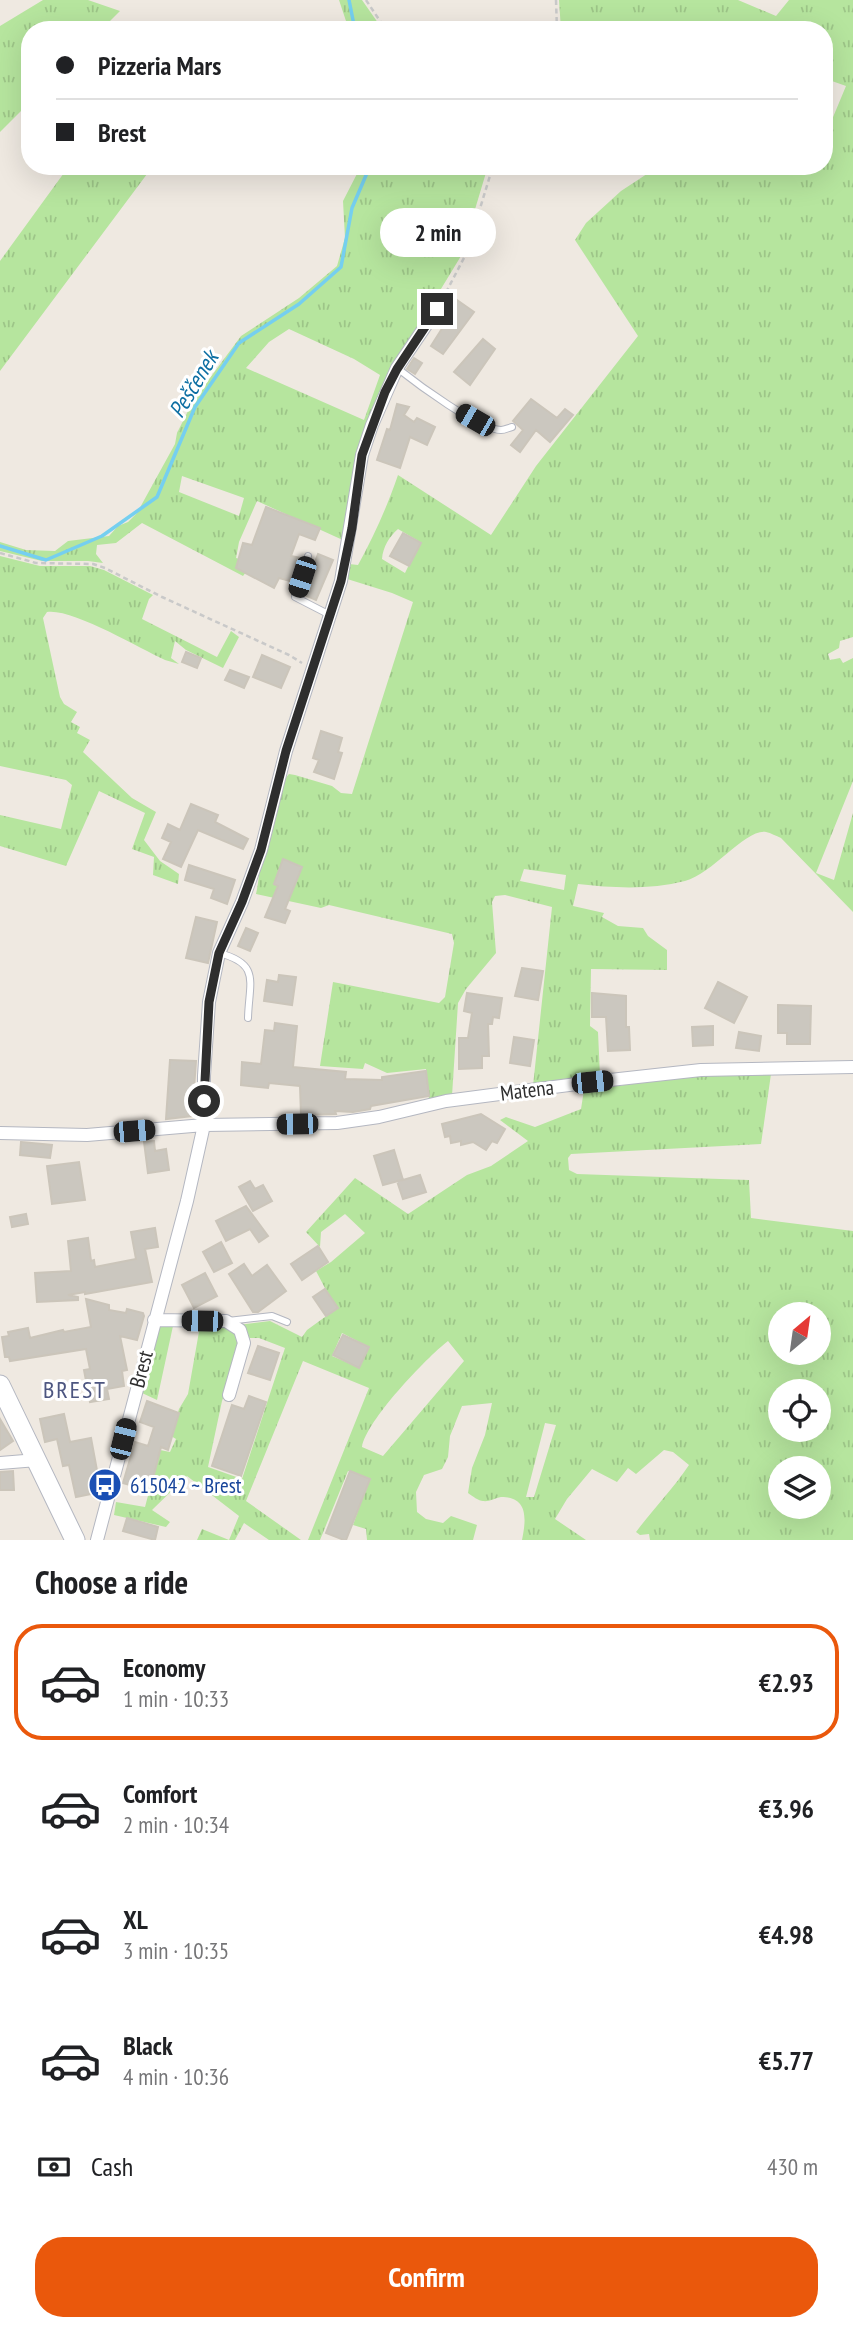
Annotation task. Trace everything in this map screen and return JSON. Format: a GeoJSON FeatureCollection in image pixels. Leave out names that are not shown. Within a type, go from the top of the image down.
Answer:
{"type":"FeatureCollection","features":[{"type":"Feature","properties":{"kind":"street","name":"Brest"},"geometry":{"type":"LineString","coordinates":[[97,1540],[187,1201],[204,1125],[209,1002],[219,953],[261,850],[286,751],[344,570],[362,455],[385,392],[437,309]]}},
{"type":"Feature","properties":{"kind":"street","name":"Matena"},"geometry":{"type":"LineString","coordinates":[[204,1125],[337,1123],[379,1117],[446,1101],[701,1070],[853,1067]]}},
{"type":"Feature","properties":{"kind":"street"},"geometry":{"type":"LineString","coordinates":[[0,1133],[87,1135],[204,1125]]}},
{"type":"Feature","properties":{"kind":"street"},"geometry":{"type":"LineString","coordinates":[[154,1320],[226,1321],[240,1330],[244,1343],[229,1395]]}},
{"type":"Feature","properties":{"kind":"street"},"geometry":{"type":"LineString","coordinates":[[0,1385],[75,1540]]}},
{"type":"Feature","properties":{"kind":"street"},"geometry":{"type":"LineString","coordinates":[[0,1463],[37,1460]]}},
{"type":"Feature","properties":{"kind":"lane"},"geometry":{"type":"LineString","coordinates":[[397,369],[439,399],[475,420],[500,430],[512,427]]}},
{"type":"Feature","properties":{"kind":"lane"},"geometry":{"type":"LineString","coordinates":[[308,556],[295,597],[330,615]]}},
{"type":"Feature","properties":{"kind":"lane"},"geometry":{"type":"LineString","coordinates":[[219,953],[234,957],[250,971],[248,1018]]}},
{"type":"Feature","properties":{"kind":"lane"},"geometry":{"type":"LineString","coordinates":[[226,1321],[272,1316],[287,1322]]}},
{"type":"Feature","properties":{"kind":"path"},"geometry":{"type":"LineString","coordinates":[[366,0],[380,21]]}},
{"type":"Feature","properties":{"kind":"path"},"geometry":{"type":"LineString","coordinates":[[556,0],[557,21]]}},
{"type":"Feature","properties":{"kind":"path"},"geometry":{"type":"LineString","coordinates":[[437,309],[466,254],[490,175]]}},
{"type":"Feature","properties":{"kind":"path"},"geometry":{"type":"LineString","coordinates":[[0,553],[36,563],[93,564],[105,568],[289,655],[301,663],[310,674]]}},
{"type":"Feature","properties":{"kind":"green space"},"geometry":{"type":"Polygon","coordinates":[[[43,0],[88,0],[120,11],[110,21],[21,21],[21,111],[0,132],[0,26],[43,0]]]}},
{"type":"Feature","properties":{"kind":"green space"},"geometry":{"type":"Polygon","coordinates":[[[339,0],[362,0],[377,21],[346,21],[339,0]]]}},
{"type":"Feature","properties":{"kind":"green space"},"geometry":{"type":"Polygon","coordinates":[[[559,0],[738,0],[776,16],[789,0],[853,0],[853,637],[840,641],[839,648],[828,654],[830,660],[840,658],[843,663],[853,658],[853,781],[816,873],[834,880],[853,813],[853,912],[781,838],[766,832],[748,837],[707,870],[685,881],[632,887],[578,884],[573,906],[604,913],[602,917],[618,926],[643,928],[648,936],[667,950],[667,970],[591,969],[590,1026],[598,1032],[600,1076],[533,1086],[552,907],[505,895],[495,896],[492,902],[496,953],[466,989],[458,1003],[452,1096],[429,1100],[426,1069],[387,1073],[365,1063],[363,1069],[320,1066],[333,982],[439,1003],[445,997],[454,943],[452,934],[329,905],[321,908],[256,894],[262,854],[276,817],[285,778],[289,774],[295,775],[332,786],[341,793],[352,794],[413,602],[344,578],[349,564],[358,565],[380,521],[398,475],[491,535],[536,466],[638,336],[575,240],[586,223],[621,191],[645,175],[833,175],[833,117],[846,86],[833,81],[833,21],[560,21],[559,0]],[[398,529],[387,542],[382,559],[405,573],[420,542],[398,529]],[[524,869],[520,881],[564,890],[566,875],[524,869]]]}},
{"type":"Feature","properties":{"kind":"green space"},"geometry":{"type":"Polygon","coordinates":[[[62,175],[146,175],[0,371],[0,261],[62,175]]]}},
{"type":"Feature","properties":{"kind":"green space"},"geometry":{"type":"Polygon","coordinates":[[[356,175],[485,175],[461,256],[385,381],[345,541],[257,501],[239,542],[236,558],[253,563],[243,576],[142,523],[116,543],[97,545],[96,554],[103,563],[42,561],[0,551],[0,542],[26,550],[55,551],[68,541],[109,536],[118,526],[128,522],[137,513],[175,444],[177,433],[193,401],[241,336],[299,298],[337,266],[345,238],[343,201],[356,175]],[[289,329],[269,342],[246,368],[364,420],[380,375],[354,359],[289,329]],[[182,476],[179,492],[239,516],[244,498],[182,476]]]}},
{"type":"Feature","properties":{"kind":"green space"},"geometry":{"type":"Polygon","coordinates":[[[0,556],[40,566],[90,566],[104,570],[153,595],[142,619],[217,657],[231,631],[239,637],[223,668],[186,650],[175,641],[171,658],[179,664],[72,616],[47,612],[43,618],[60,697],[64,704],[77,712],[71,722],[80,727],[77,733],[90,740],[83,752],[132,798],[156,812],[144,840],[160,861],[179,874],[178,884],[153,875],[154,857],[132,849],[145,813],[99,791],[66,866],[0,846],[0,815],[61,829],[72,785],[66,780],[0,766],[0,556]]]}},
{"type":"Feature","properties":{"kind":"green space"},"geometry":{"type":"Polygon","coordinates":[[[771,1074],[761,1144],[571,1154],[568,1158],[569,1170],[577,1174],[749,1180],[751,1218],[853,1231],[853,1540],[650,1540],[649,1534],[640,1535],[636,1532],[689,1465],[673,1452],[664,1450],[636,1474],[628,1468],[617,1482],[592,1469],[567,1499],[555,1519],[586,1540],[522,1540],[524,1511],[517,1501],[501,1497],[481,1501],[468,1493],[472,1468],[485,1435],[492,1403],[462,1406],[450,1436],[448,1457],[442,1469],[424,1475],[416,1492],[417,1512],[426,1519],[443,1523],[451,1516],[477,1525],[473,1540],[367,1540],[366,1529],[353,1525],[369,1479],[348,1471],[320,1540],[308,1540],[369,1388],[303,1361],[246,1501],[301,1540],[269,1540],[244,1523],[235,1540],[229,1540],[239,1516],[187,1476],[152,1510],[170,1522],[166,1527],[114,1515],[116,1502],[145,1507],[160,1450],[170,1452],[176,1439],[171,1436],[179,1409],[188,1394],[200,1326],[226,1326],[234,1330],[241,1348],[222,1401],[208,1467],[242,1479],[285,1348],[259,1338],[248,1338],[238,1325],[270,1321],[302,1337],[307,1330],[336,1309],[316,1271],[365,1233],[345,1214],[321,1232],[320,1247],[306,1232],[355,1178],[408,1214],[467,1175],[491,1166],[528,1141],[500,1120],[506,1117],[535,1127],[581,1109],[584,1090],[697,1076],[771,1074]],[[342,1333],[332,1356],[358,1367],[369,1347],[342,1333]],[[448,1341],[426,1361],[385,1407],[362,1447],[383,1456],[464,1361],[448,1341]],[[545,1423],[526,1497],[534,1497],[556,1425],[545,1423]]]}},
{"type":"Feature","properties":{"kind":"green space"},"geometry":{"type":"Polygon","coordinates":[[[160,1326],[173,1326],[157,1400],[142,1393],[160,1326]]]}},
{"type":"Feature","properties":{"kind":"green space"},"geometry":{"type":"Polygon","coordinates":[[[202,1529],[229,1540],[197,1540],[202,1529]]]}},
{"type":"Feature","properties":{"kind":"building"},"geometry":{"type":"Polygon","coordinates":[[[457,300],[474,312],[443,354],[431,346],[443,327],[440,325],[446,310],[457,300]]]}},
{"type":"Feature","properties":{"kind":"building"},"geometry":{"type":"Polygon","coordinates":[[[483,339],[495,349],[470,385],[454,372],[483,339]]]}},
{"type":"Feature","properties":{"kind":"building"},"geometry":{"type":"Polygon","coordinates":[[[414,358],[422,363],[415,374],[407,369],[414,358]]]}},
{"type":"Feature","properties":{"kind":"building"},"geometry":{"type":"Polygon","coordinates":[[[531,399],[557,418],[565,409],[573,415],[550,442],[536,430],[520,452],[511,445],[523,430],[513,421],[531,399]]]}},
{"type":"Feature","properties":{"kind":"building"},"geometry":{"type":"Polygon","coordinates":[[[397,404],[409,407],[404,415],[414,422],[417,418],[435,427],[427,445],[410,437],[400,468],[377,460],[387,429],[390,430],[397,404]]]}},
{"type":"Feature","properties":{"kind":"building"},"geometry":{"type":"Polygon","coordinates":[[[266,507],[320,528],[315,540],[299,534],[291,556],[301,558],[294,582],[279,578],[274,588],[236,568],[243,543],[252,545],[266,507]]]}},
{"type":"Feature","properties":{"kind":"building"},"geometry":{"type":"Polygon","coordinates":[[[403,533],[421,543],[409,566],[390,556],[403,533]]]}},
{"type":"Feature","properties":{"kind":"building"},"geometry":{"type":"Polygon","coordinates":[[[318,554],[333,560],[316,600],[302,594],[312,561],[315,562],[318,554]]]}},
{"type":"Feature","properties":{"kind":"building"},"geometry":{"type":"Polygon","coordinates":[[[186,652],[201,658],[197,668],[182,662],[186,652]]]}},
{"type":"Feature","properties":{"kind":"building"},"geometry":{"type":"Polygon","coordinates":[[[262,655],[290,667],[281,688],[253,677],[262,655]]]}},
{"type":"Feature","properties":{"kind":"building"},"geometry":{"type":"Polygon","coordinates":[[[230,670],[249,677],[244,688],[225,680],[230,670]]]}},
{"type":"Feature","properties":{"kind":"building"},"geometry":{"type":"Polygon","coordinates":[[[321,731],[342,738],[338,752],[342,753],[334,779],[314,772],[319,760],[313,758],[321,731]]]}},
{"type":"Feature","properties":{"kind":"building"},"geometry":{"type":"Polygon","coordinates":[[[191,804],[218,815],[215,822],[248,839],[243,849],[198,830],[181,867],[163,859],[171,842],[162,838],[168,824],[180,830],[191,804]]]}},
{"type":"Feature","properties":{"kind":"building"},"geometry":{"type":"Polygon","coordinates":[[[283,859],[302,867],[285,909],[290,911],[285,923],[265,917],[278,886],[274,884],[283,859]]]}},
{"type":"Feature","properties":{"kind":"building"},"geometry":{"type":"Polygon","coordinates":[[[189,865],[235,880],[227,904],[211,898],[214,889],[185,880],[189,865]]]}},
{"type":"Feature","properties":{"kind":"building"},"geometry":{"type":"Polygon","coordinates":[[[196,917],[217,922],[208,963],[186,958],[196,917]]]}},
{"type":"Feature","properties":{"kind":"building"},"geometry":{"type":"Polygon","coordinates":[[[246,928],[258,933],[250,951],[238,946],[246,928]]]}},
{"type":"Feature","properties":{"kind":"building"},"geometry":{"type":"Polygon","coordinates":[[[522,968],[543,971],[538,1000],[515,996],[522,968]]]}},
{"type":"Feature","properties":{"kind":"building"},"geometry":{"type":"Polygon","coordinates":[[[279,975],[296,977],[292,1005],[264,1001],[267,980],[278,982],[279,975]]]}},
{"type":"Feature","properties":{"kind":"building"},"geometry":{"type":"Polygon","coordinates":[[[718,982],[747,997],[734,1023],[705,1008],[718,982]]]}},
{"type":"Feature","properties":{"kind":"building"},"geometry":{"type":"Polygon","coordinates":[[[467,993],[502,998],[499,1018],[493,1017],[492,1024],[488,1024],[489,1056],[482,1056],[482,1068],[459,1069],[459,1038],[468,1038],[472,1013],[464,1011],[467,993]]]}},
{"type":"Feature","properties":{"kind":"building"},"geometry":{"type":"Polygon","coordinates":[[[592,993],[626,996],[626,1027],[629,1027],[630,1050],[608,1051],[606,1017],[592,1017],[592,993]]]}},
{"type":"Feature","properties":{"kind":"building"},"geometry":{"type":"Polygon","coordinates":[[[778,1005],[811,1006],[810,1044],[787,1044],[787,1033],[778,1033],[778,1005]]]}},
{"type":"Feature","properties":{"kind":"building"},"geometry":{"type":"Polygon","coordinates":[[[275,1023],[297,1026],[293,1067],[346,1072],[345,1079],[382,1080],[382,1077],[426,1071],[429,1096],[371,1106],[370,1109],[353,1112],[301,1115],[300,1086],[269,1083],[268,1088],[241,1085],[242,1062],[261,1064],[265,1030],[274,1031],[275,1023]]]}},
{"type":"Feature","properties":{"kind":"building"},"geometry":{"type":"Polygon","coordinates":[[[713,1026],[713,1045],[693,1046],[692,1027],[713,1026]]]}},
{"type":"Feature","properties":{"kind":"building"},"geometry":{"type":"Polygon","coordinates":[[[739,1032],[761,1036],[759,1051],[736,1048],[739,1032]]]}},
{"type":"Feature","properties":{"kind":"building"},"geometry":{"type":"Polygon","coordinates":[[[514,1037],[534,1040],[530,1066],[510,1063],[514,1037]]]}},
{"type":"Feature","properties":{"kind":"building"},"geometry":{"type":"Polygon","coordinates":[[[170,1060],[196,1061],[192,1116],[166,1119],[170,1060]]]}},
{"type":"Feature","properties":{"kind":"building"},"geometry":{"type":"Polygon","coordinates":[[[481,1114],[505,1129],[497,1143],[492,1141],[486,1150],[473,1142],[461,1145],[461,1141],[451,1143],[450,1136],[445,1137],[442,1124],[481,1114]]]}},
{"type":"Feature","properties":{"kind":"building"},"geometry":{"type":"Polygon","coordinates":[[[154,1141],[155,1151],[166,1149],[169,1170],[148,1173],[144,1142],[154,1141]]]}},
{"type":"Feature","properties":{"kind":"building"},"geometry":{"type":"Polygon","coordinates":[[[21,1142],[52,1145],[50,1158],[20,1155],[21,1142]]]}},
{"type":"Feature","properties":{"kind":"building"},"geometry":{"type":"Polygon","coordinates":[[[394,1150],[403,1180],[420,1175],[426,1192],[403,1199],[397,1181],[383,1185],[374,1156],[394,1150]]]}},
{"type":"Feature","properties":{"kind":"building"},"geometry":{"type":"Polygon","coordinates":[[[79,1162],[85,1200],[52,1204],[47,1166],[79,1162]]]}},
{"type":"Feature","properties":{"kind":"building"},"geometry":{"type":"Polygon","coordinates":[[[250,1181],[255,1189],[263,1185],[272,1201],[253,1211],[239,1187],[250,1181]]]}},
{"type":"Feature","properties":{"kind":"building"},"geometry":{"type":"Polygon","coordinates":[[[246,1206],[268,1236],[259,1242],[250,1229],[226,1241],[216,1221],[246,1206]]]}},
{"type":"Feature","properties":{"kind":"building"},"geometry":{"type":"Polygon","coordinates":[[[26,1214],[28,1224],[12,1227],[10,1217],[26,1214]]]}},
{"type":"Feature","properties":{"kind":"building"},"geometry":{"type":"Polygon","coordinates":[[[155,1228],[158,1247],[145,1249],[152,1282],[68,1295],[78,1297],[78,1300],[37,1302],[35,1273],[71,1271],[68,1241],[88,1238],[91,1261],[94,1260],[95,1267],[136,1259],[131,1232],[155,1228]]]}},
{"type":"Feature","properties":{"kind":"building"},"geometry":{"type":"Polygon","coordinates":[[[221,1242],[232,1263],[214,1272],[203,1252],[221,1242]]]}},
{"type":"Feature","properties":{"kind":"building"},"geometry":{"type":"Polygon","coordinates":[[[318,1246],[328,1262],[302,1280],[291,1264],[318,1246]]]}},
{"type":"Feature","properties":{"kind":"building"},"geometry":{"type":"Polygon","coordinates":[[[244,1264],[252,1276],[267,1265],[286,1291],[258,1312],[253,1312],[229,1274],[244,1264]]]}},
{"type":"Feature","properties":{"kind":"building"},"geometry":{"type":"Polygon","coordinates":[[[205,1273],[217,1296],[194,1308],[182,1285],[205,1273]]]}},
{"type":"Feature","properties":{"kind":"building"},"geometry":{"type":"Polygon","coordinates":[[[325,1289],[338,1308],[326,1316],[313,1297],[325,1289]]]}},
{"type":"Feature","properties":{"kind":"building"},"geometry":{"type":"Polygon","coordinates":[[[86,1299],[109,1305],[109,1310],[126,1313],[127,1309],[143,1313],[144,1316],[137,1340],[120,1336],[127,1370],[122,1371],[124,1386],[107,1389],[109,1399],[90,1402],[84,1370],[90,1369],[86,1349],[10,1361],[9,1357],[5,1357],[2,1337],[9,1336],[8,1332],[28,1328],[30,1338],[91,1327],[86,1299]]]}},
{"type":"Feature","properties":{"kind":"building"},"geometry":{"type":"Polygon","coordinates":[[[343,1335],[369,1347],[359,1368],[333,1355],[343,1335]]]}},
{"type":"Feature","properties":{"kind":"building"},"geometry":{"type":"Polygon","coordinates":[[[258,1346],[279,1353],[270,1380],[248,1373],[258,1346]]]}},
{"type":"Feature","properties":{"kind":"building"},"geometry":{"type":"Polygon","coordinates":[[[249,1396],[266,1402],[241,1476],[212,1466],[232,1405],[244,1409],[249,1396]]]}},
{"type":"Feature","properties":{"kind":"building"},"geometry":{"type":"Polygon","coordinates":[[[147,1401],[179,1413],[168,1450],[161,1447],[152,1482],[146,1481],[144,1489],[123,1483],[135,1442],[148,1446],[154,1427],[140,1422],[147,1401]]]}},
{"type":"Feature","properties":{"kind":"building"},"geometry":{"type":"Polygon","coordinates":[[[64,1414],[70,1442],[91,1438],[101,1492],[76,1497],[69,1465],[63,1466],[57,1439],[45,1442],[40,1419],[64,1414]]]}},
{"type":"Feature","properties":{"kind":"building"},"geometry":{"type":"Polygon","coordinates":[[[0,1419],[13,1441],[0,1450],[0,1419]]]}},
{"type":"Feature","properties":{"kind":"building"},"geometry":{"type":"Polygon","coordinates":[[[13,1471],[14,1490],[0,1490],[0,1472],[13,1471]]]}},
{"type":"Feature","properties":{"kind":"building"},"geometry":{"type":"Polygon","coordinates":[[[350,1471],[370,1479],[344,1540],[326,1533],[350,1471]]]}},
{"type":"Feature","properties":{"kind":"building"},"geometry":{"type":"Polygon","coordinates":[[[127,1518],[158,1527],[155,1540],[123,1531],[127,1518]]]}},
{"type":"Feature","properties":{"kind":"waterway","name":"Peščenek"},"geometry":{"type":"LineString","coordinates":[[349,0],[353,21]]}},
{"type":"Feature","properties":{"kind":"waterway","name":"Peščenek"},"geometry":{"type":"LineString","coordinates":[[0,546],[46,560],[102,536],[157,497],[195,407],[239,343],[299,304],[341,267],[352,208],[366,175]]}},
{"type":"Feature","properties":{"kind":"place","name":"615042 ~ Brest"},"geometry":{"type":"Point","coordinates":[105,1485]}},
{"type":"Feature","properties":{"kind":"district","name":"BREST"},"geometry":{"type":"Point","coordinates":[75,1389]}},
{"type":"Feature","properties":{"kind":"route"},"geometry":{"type":"LineString","coordinates":[[204,1101],[209,1002],[219,953],[261,850],[286,751],[341,581],[352,528],[362,455],[385,392],[437,309]]}}]}
